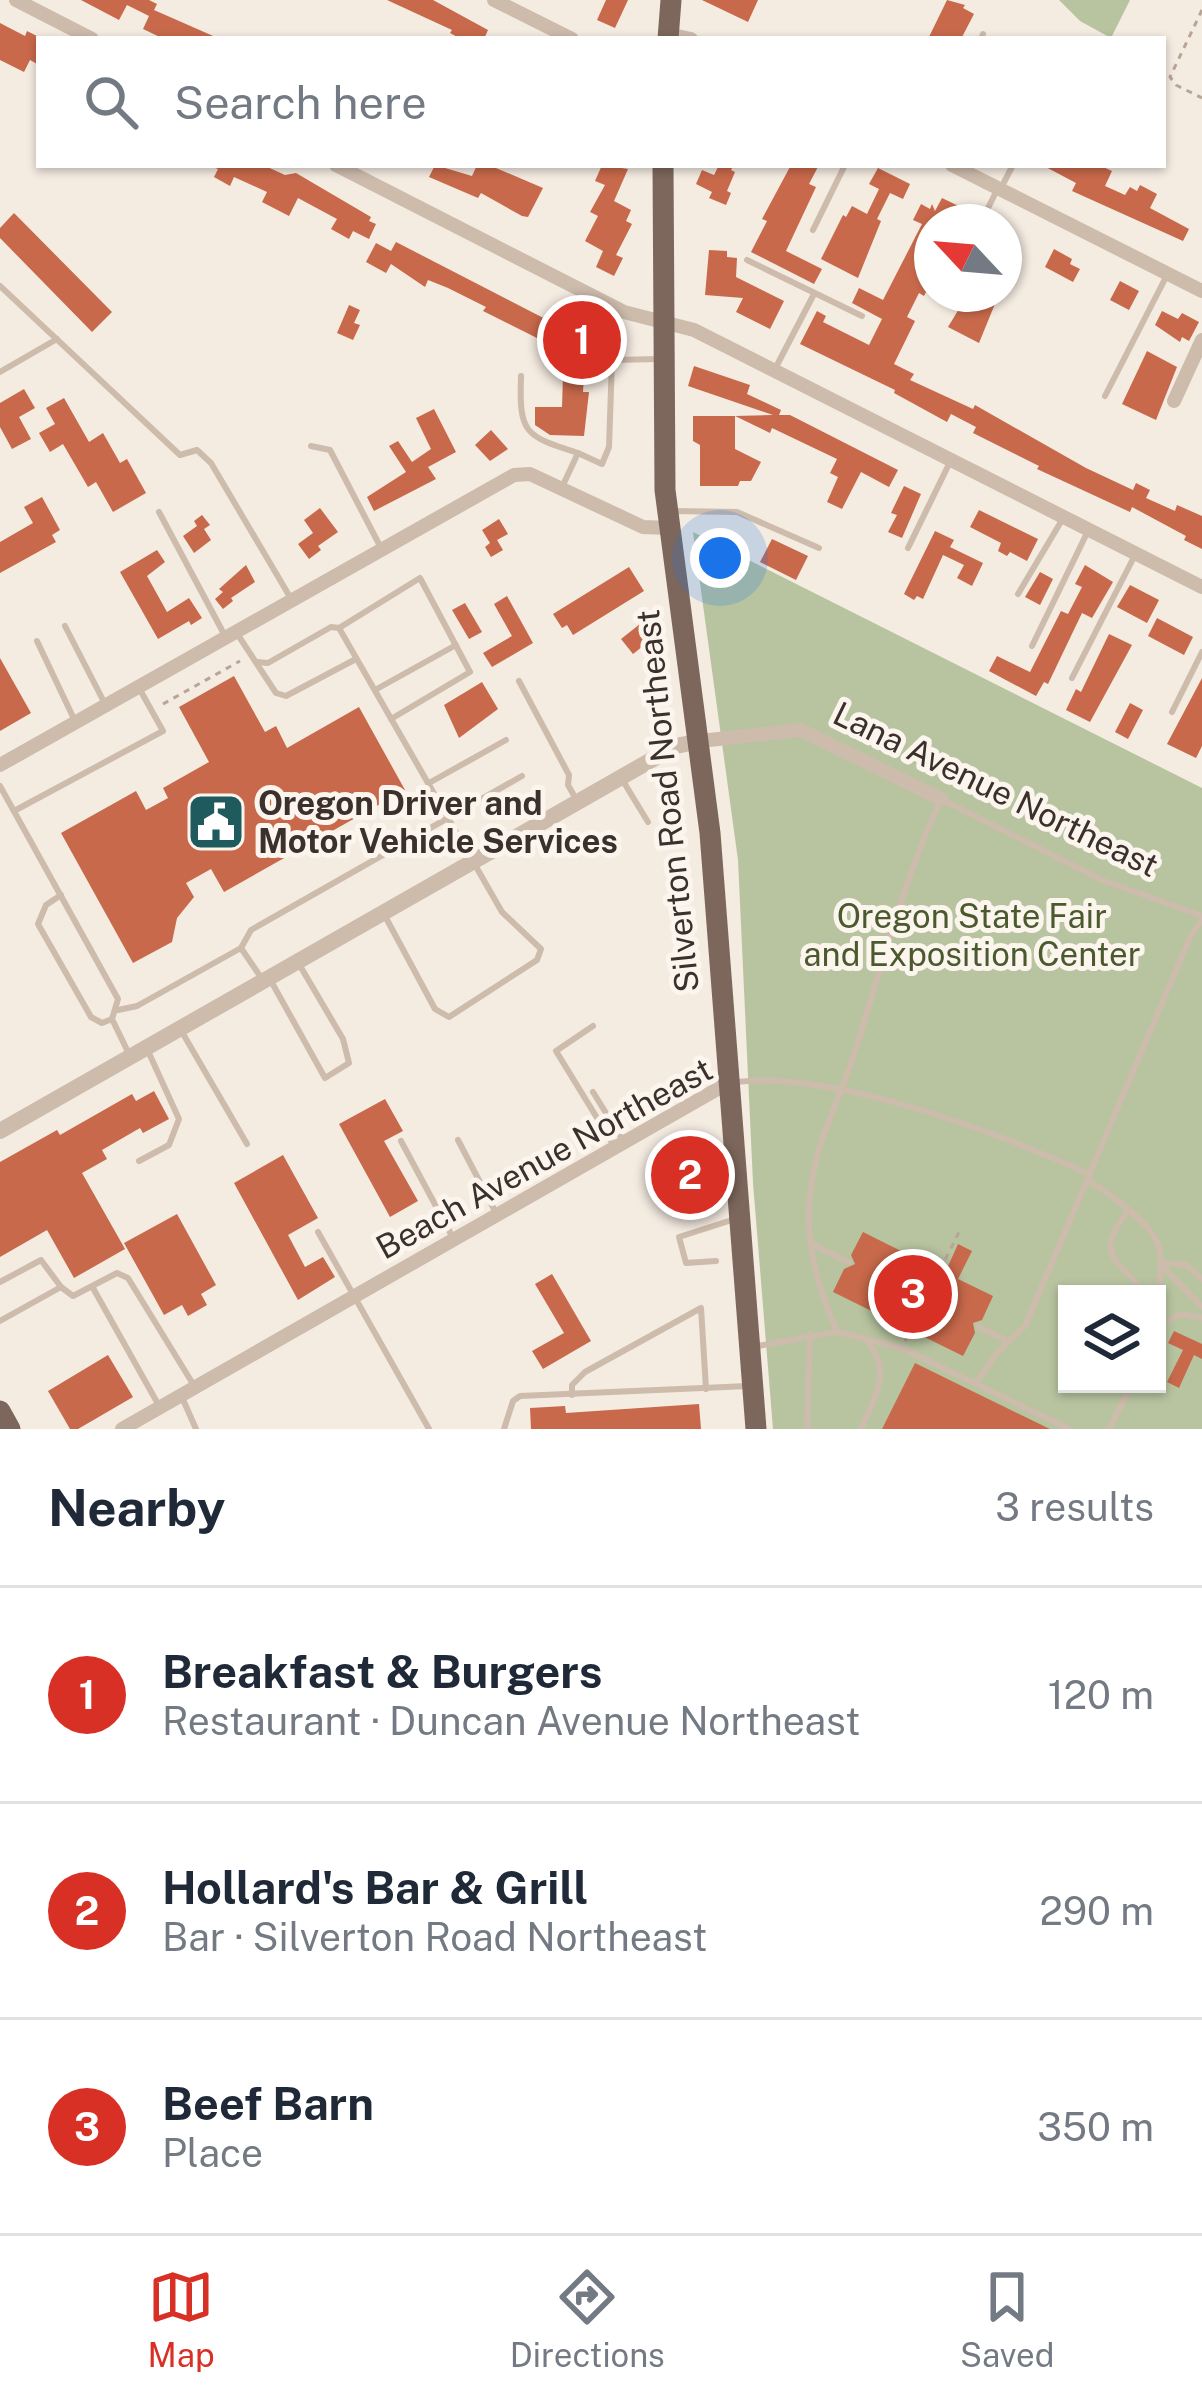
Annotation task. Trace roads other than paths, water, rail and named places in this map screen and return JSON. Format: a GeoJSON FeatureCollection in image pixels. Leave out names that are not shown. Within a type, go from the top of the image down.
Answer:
{"type":"FeatureCollection","features":[{"type":"Feature","properties":{"kind":"main road"},"geometry":{"type":"LineString","coordinates":[[671,0],[676,36]]}},
{"type":"Feature","properties":{"kind":"main road","name":"Silverton Road Northeast"},"geometry":{"type":"LineString","coordinates":[[663,168],[662,359],[668,520],[700,741],[756,1429]]}},
{"type":"Feature","properties":{"kind":"main road"},"geometry":{"type":"LineString","coordinates":[[0,1411],[10,1429]]}},
{"type":"Feature","properties":{"kind":"street"},"geometry":{"type":"LineString","coordinates":[[16,0],[86,36]]}},
{"type":"Feature","properties":{"kind":"street"},"geometry":{"type":"LineString","coordinates":[[494,0],[566,36]]}},
{"type":"Feature","properties":{"kind":"street"},"geometry":{"type":"LineString","coordinates":[[342,168],[617,308],[694,330],[1202,587]]}},
{"type":"Feature","properties":{"kind":"street"},"geometry":{"type":"LineString","coordinates":[[958,168],[1202,291]]}},
{"type":"Feature","properties":{"kind":"street"},"geometry":{"type":"LineString","coordinates":[[1174,401],[1202,340]]}},
{"type":"Feature","properties":{"kind":"street"},"geometry":{"type":"LineString","coordinates":[[0,765],[514,475],[530,474],[643,527],[668,520]]}},
{"type":"Feature","properties":{"kind":"street","name":"Lana Avenue Northeast"},"geometry":{"type":"LineString","coordinates":[[0,1131],[680,744],[801,730],[941,799]]}},
{"type":"Feature","properties":{"kind":"street","name":"Beach Avenue Northeast"},"geometry":{"type":"LineString","coordinates":[[122,1429],[728,1083]]}},
{"type":"Feature","properties":{"kind":"lane"},"geometry":{"type":"LineString","coordinates":[[813,230],[843,168]]}},
{"type":"Feature","properties":{"kind":"lane"},"geometry":{"type":"LineString","coordinates":[[991,204],[1010,168]]}},
{"type":"Feature","properties":{"kind":"lane"},"geometry":{"type":"LineString","coordinates":[[747,260],[862,316]]}},
{"type":"Feature","properties":{"kind":"lane"},"geometry":{"type":"LineString","coordinates":[[1105,396],[1168,274]]}},
{"type":"Feature","properties":{"kind":"lane"},"geometry":{"type":"LineString","coordinates":[[0,286],[179,455],[197,450],[211,464],[292,600]]}},
{"type":"Feature","properties":{"kind":"lane"},"geometry":{"type":"LineString","coordinates":[[774,370],[814,293]]}},
{"type":"Feature","properties":{"kind":"lane"},"geometry":{"type":"LineString","coordinates":[[617,308],[600,349],[612,360],[662,359]]}},
{"type":"Feature","properties":{"kind":"lane"},"geometry":{"type":"LineString","coordinates":[[0,372],[57,339]]}},
{"type":"Feature","properties":{"kind":"lane"},"geometry":{"type":"LineString","coordinates":[[521,376],[520,415],[532,437],[602,464],[609,447],[612,360]]}},
{"type":"Feature","properties":{"kind":"lane"},"geometry":{"type":"LineString","coordinates":[[311,446],[324,446],[334,454],[381,550]]}},
{"type":"Feature","properties":{"kind":"lane"},"geometry":{"type":"LineString","coordinates":[[561,489],[578,453]]}},
{"type":"Feature","properties":{"kind":"lane"},"geometry":{"type":"LineString","coordinates":[[908,548],[951,460]]}},
{"type":"Feature","properties":{"kind":"lane"},"geometry":{"type":"LineString","coordinates":[[668,520],[684,508],[737,512],[818,548]]}},
{"type":"Feature","properties":{"kind":"lane"},"geometry":{"type":"LineString","coordinates":[[160,512],[231,635],[257,662],[276,693],[286,696],[356,659]]}},
{"type":"Feature","properties":{"kind":"lane"},"geometry":{"type":"LineString","coordinates":[[1018,594],[1064,517]]}},
{"type":"Feature","properties":{"kind":"lane"},"geometry":{"type":"LineString","coordinates":[[1032,646],[1089,530]]}},
{"type":"Feature","properties":{"kind":"lane"},"geometry":{"type":"LineString","coordinates":[[1072,679],[1136,554]]}},
{"type":"Feature","properties":{"kind":"lane"},"geometry":{"type":"LineString","coordinates":[[257,662],[268,663],[331,627],[340,628],[420,578],[470,672],[392,719]]}},
{"type":"Feature","properties":{"kind":"lane"},"geometry":{"type":"LineString","coordinates":[[65,626],[106,705]]}},
{"type":"Feature","properties":{"kind":"lane"},"geometry":{"type":"LineString","coordinates":[[340,628],[502,912],[542,949],[537,959],[449,1017],[435,1009],[384,913]]}},
{"type":"Feature","properties":{"kind":"lane"},"geometry":{"type":"LineString","coordinates":[[37,641],[76,722]]}},
{"type":"Feature","properties":{"kind":"lane"},"geometry":{"type":"LineString","coordinates":[[375,691],[456,645]]}},
{"type":"Feature","properties":{"kind":"lane"},"geometry":{"type":"LineString","coordinates":[[1172,712],[1202,652]]}},
{"type":"Feature","properties":{"kind":"lane"},"geometry":{"type":"LineString","coordinates":[[519,681],[578,802]]}},
{"type":"Feature","properties":{"kind":"lane"},"geometry":{"type":"LineString","coordinates":[[14,812],[163,730],[139,687]]}},
{"type":"Feature","properties":{"kind":"lane"},"geometry":{"type":"LineString","coordinates":[[429,783],[506,740]]}},
{"type":"Feature","properties":{"kind":"lane"},"geometry":{"type":"LineString","coordinates":[[118,1010],[137,1006],[241,948],[251,930],[522,776]]}},
{"type":"Feature","properties":{"kind":"lane"},"geometry":{"type":"LineString","coordinates":[[621,778],[648,822]]}},
{"type":"Feature","properties":{"kind":"lane"},"geometry":{"type":"LineString","coordinates":[[0,786],[14,812],[61,896],[118,999],[118,1010],[103,1023],[91,1017],[38,924],[46,905],[61,896]]}},
{"type":"Feature","properties":{"kind":"lane"},"geometry":{"type":"LineString","coordinates":[[837,1332],[816,1284],[808,1212],[815,1154],[841,1089],[903,892],[941,799]]}},
{"type":"Feature","properties":{"kind":"lane","name":"Lana Avenue Northeast"},"geometry":{"type":"LineString","coordinates":[[941,799],[1102,880],[1200,915]]}},
{"type":"Feature","properties":{"kind":"lane"},"geometry":{"type":"LineString","coordinates":[[975,1384],[1025,1327],[1200,915]]}},
{"type":"Feature","properties":{"kind":"lane"},"geometry":{"type":"LineString","coordinates":[[241,948],[266,980],[325,1078],[349,1064],[343,1039],[298,962]]}},
{"type":"Feature","properties":{"kind":"lane"},"geometry":{"type":"LineString","coordinates":[[112,1019],[179,1119],[169,1145],[139,1161]]}},
{"type":"Feature","properties":{"kind":"lane"},"geometry":{"type":"LineString","coordinates":[[593,1026],[556,1051],[620,1144]]}},
{"type":"Feature","properties":{"kind":"lane"},"geometry":{"type":"LineString","coordinates":[[180,1028],[247,1144]]}},
{"type":"Feature","properties":{"kind":"lane","name":"Beach Avenue Northeast"},"geometry":{"type":"LineString","coordinates":[[728,1083],[759,1078],[841,1089],[1000,1136],[1088,1177],[1128,1211]]}},
{"type":"Feature","properties":{"kind":"lane"},"geometry":{"type":"LineString","coordinates":[[592,1092],[620,1144]]}},
{"type":"Feature","properties":{"kind":"lane"},"geometry":{"type":"LineString","coordinates":[[458,1140],[497,1215]]}},
{"type":"Feature","properties":{"kind":"lane"},"geometry":{"type":"LineString","coordinates":[[401,1141],[454,1239]]}},
{"type":"Feature","properties":{"kind":"lane"},"geometry":{"type":"LineString","coordinates":[[1136,1285],[1117,1267],[1109,1247],[1128,1211],[1155,1237],[1158,1285]]}},
{"type":"Feature","properties":{"kind":"lane"},"geometry":{"type":"LineString","coordinates":[[716,1262],[686,1263],[679,1237],[739,1218]]}},
{"type":"Feature","properties":{"kind":"lane"},"geometry":{"type":"LineString","coordinates":[[318,1232],[429,1429]]}},
{"type":"Feature","properties":{"kind":"lane"},"geometry":{"type":"LineString","coordinates":[[812,1244],[848,1262]]}},
{"type":"Feature","properties":{"kind":"lane"},"geometry":{"type":"LineString","coordinates":[[0,1282],[41,1260],[73,1296],[117,1273],[128,1278],[195,1387]]}},
{"type":"Feature","properties":{"kind":"lane"},"geometry":{"type":"LineString","coordinates":[[1160,1264],[1178,1262],[1202,1279]]}},
{"type":"Feature","properties":{"kind":"lane"},"geometry":{"type":"LineString","coordinates":[[1160,1264],[1202,1307]]}},
{"type":"Feature","properties":{"kind":"lane"},"geometry":{"type":"LineString","coordinates":[[0,1321],[61,1287]]}},
{"type":"Feature","properties":{"kind":"lane"},"geometry":{"type":"LineString","coordinates":[[93,1288],[160,1407]]}},
{"type":"Feature","properties":{"kind":"lane"},"geometry":{"type":"LineString","coordinates":[[572,1395],[572,1385],[585,1372],[701,1308],[706,1389]]}},
{"type":"Feature","properties":{"kind":"lane"},"geometry":{"type":"LineString","coordinates":[[1166,1322],[1180,1314],[1202,1318]]}},
{"type":"Feature","properties":{"kind":"lane"},"geometry":{"type":"LineString","coordinates":[[979,1327],[1009,1342]]}},
{"type":"Feature","properties":{"kind":"lane"},"geometry":{"type":"LineString","coordinates":[[750,1347],[837,1332],[902,1348],[1069,1429]]}},
{"type":"Feature","properties":{"kind":"lane"},"geometry":{"type":"LineString","coordinates":[[807,1429],[810,1334]]}},
{"type":"Feature","properties":{"kind":"lane"},"geometry":{"type":"LineString","coordinates":[[861,1429],[882,1378],[881,1361],[866,1340]]}},
{"type":"Feature","properties":{"kind":"lane"},"geometry":{"type":"LineString","coordinates":[[504,1429],[513,1401],[520,1396],[752,1385]]}},
{"type":"Feature","properties":{"kind":"lane"},"geometry":{"type":"LineString","coordinates":[[1109,1429],[1127,1393]]}},
{"type":"Feature","properties":{"kind":"lane"},"geometry":{"type":"LineString","coordinates":[[181,1395],[196,1429]]}},
{"type":"Feature","properties":{"kind":"place","name":"Breakfast & Burgers"},"geometry":{"type":"Point","coordinates":[582,340]}},
{"type":"Feature","properties":{"kind":"place","name":"Oregon Driver and Motor Vehicle Services"},"geometry":{"type":"Point","coordinates":[216,822]}},
{"type":"Feature","properties":{"kind":"place","name":"Hollard's Bar & Grill"},"geometry":{"type":"Point","coordinates":[690,1175]}},
{"type":"Feature","properties":{"kind":"place","name":"Beef Barn"},"geometry":{"type":"Point","coordinates":[913,1294]}},
{"type":"Feature","properties":{"kind":"park label","name":"Oregon State Fair and Exposition Center"},"geometry":{"type":"Point","coordinates":[972,935]}}]}
